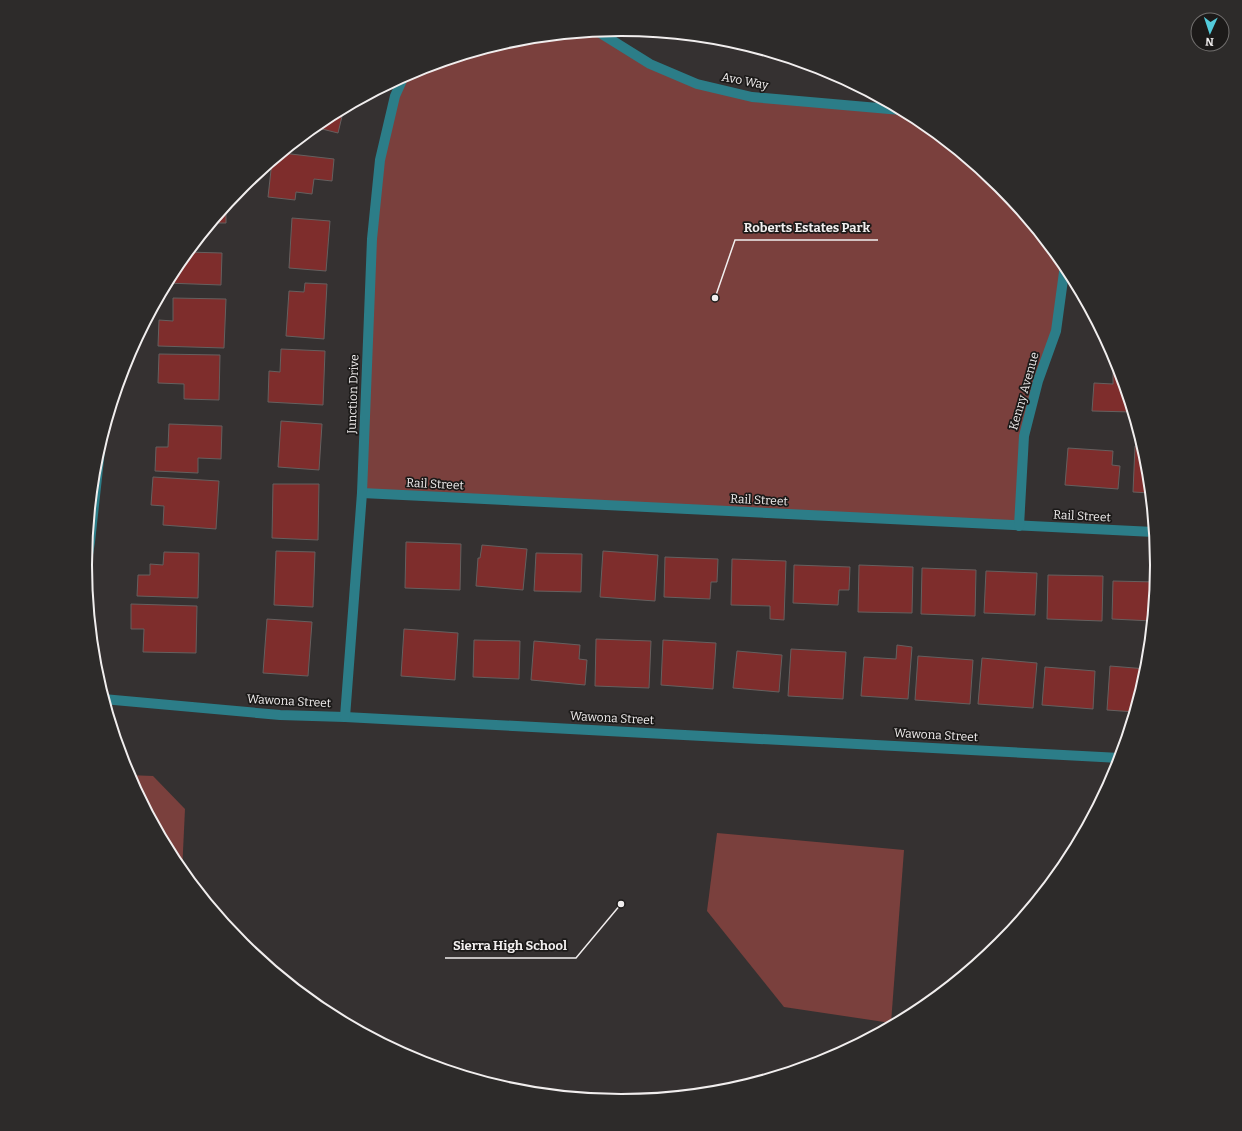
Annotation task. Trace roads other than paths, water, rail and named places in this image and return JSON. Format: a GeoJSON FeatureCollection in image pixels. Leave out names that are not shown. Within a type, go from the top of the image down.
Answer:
{"type":"FeatureCollection","features":[{"type":"Feature","properties":{"kind":"street","name":"Avo Way"},"geometry":{"type":"LineString","coordinates":[[606,36],[650,64],[696,84],[752,98],[889,109]]}},
{"type":"Feature","properties":{"kind":"street","name":"Junction Drive"},"geometry":{"type":"LineString","coordinates":[[345,717],[362,494],[373,224],[380,160],[395,96],[400,85]]}},
{"type":"Feature","properties":{"kind":"street","name":"Kenny Avenue"},"geometry":{"type":"LineString","coordinates":[[1019,526],[1024,436],[1038,381],[1056,331],[1064,275]]}},
{"type":"Feature","properties":{"kind":"street","name":"Rail Street"},"geometry":{"type":"LineString","coordinates":[[362,494],[1149,532]]}},
{"type":"Feature","properties":{"kind":"street","name":"Wawona Street"},"geometry":{"type":"LineString","coordinates":[[109,699],[280,715],[345,717],[1114,758]]}},
{"type":"Feature","properties":{"kind":"place","name":"Roberts Estates Park"},"geometry":{"type":"Point","coordinates":[715,298]}},
{"type":"Feature","properties":{"kind":"place","name":"Sierra High School"},"geometry":{"type":"Point","coordinates":[621,904]}}]}
